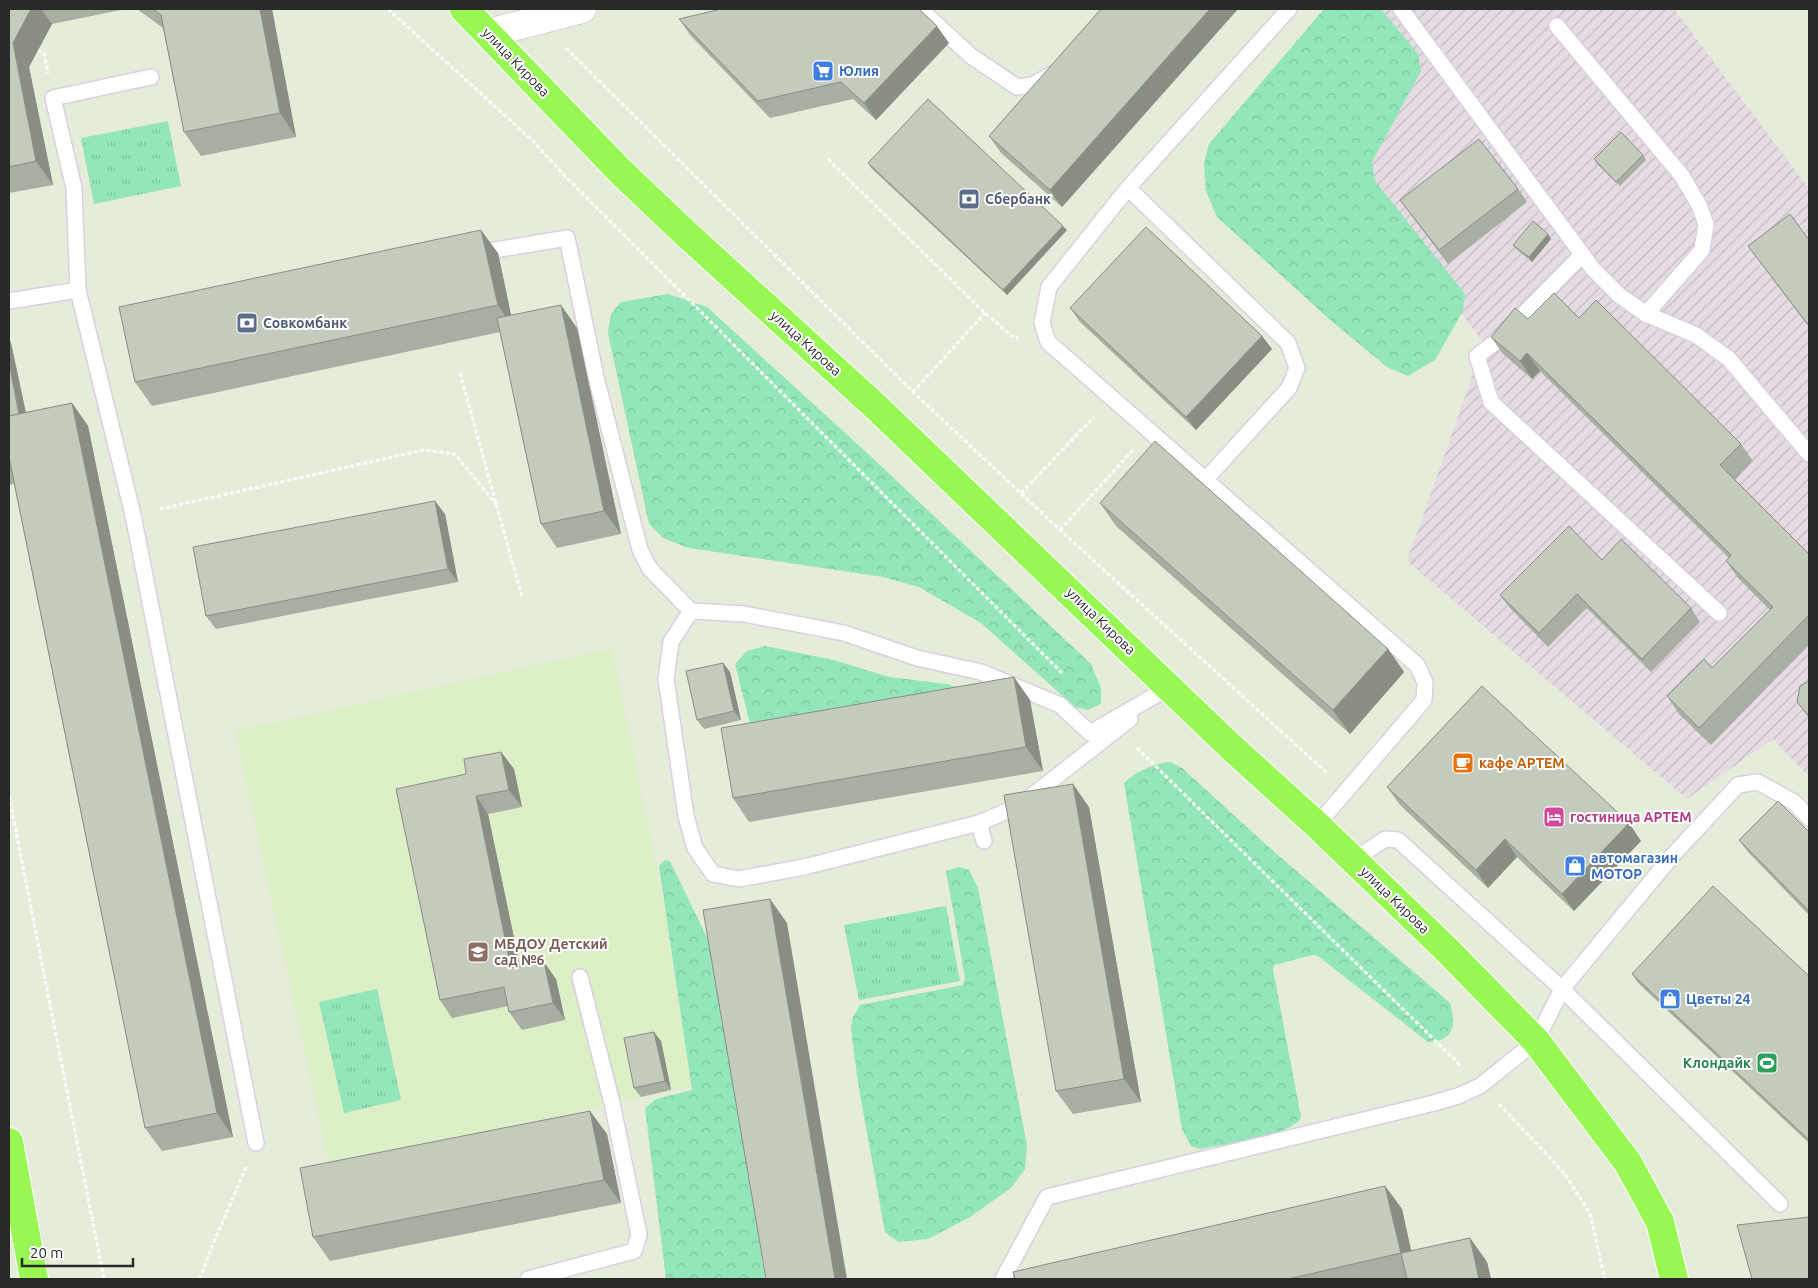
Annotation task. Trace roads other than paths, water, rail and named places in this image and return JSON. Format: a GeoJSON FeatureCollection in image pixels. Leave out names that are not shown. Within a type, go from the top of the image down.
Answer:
{"type":"FeatureCollection","features":[{"type":"Feature","properties":{"kind":"main road","name":"улица Кирова"},"geometry":{"type":"LineString","coordinates":[[464,9],[620,171],[875,406],[1318,825],[1446,949],[1536,1041],[1628,1163],[1660,1222],[1674,1279]]}},
{"type":"Feature","properties":{"kind":"main road"},"geometry":{"type":"LineString","coordinates":[[489,33],[582,9]]}},
{"type":"Feature","properties":{"kind":"main road"},"geometry":{"type":"LineString","coordinates":[[9,1142],[34,1279]]}},
{"type":"Feature","properties":{"kind":"lane"},"geometry":{"type":"LineString","coordinates":[[920,9],[971,56],[1017,86],[1033,85],[1051,75],[1064,60]]}},
{"type":"Feature","properties":{"kind":"lane"},"geometry":{"type":"LineString","coordinates":[[1289,9],[1128,188],[1049,287],[1042,324],[1048,342],[1417,665],[1425,682],[1424,700],[1348,792],[1318,825]]}},
{"type":"Feature","properties":{"kind":"lane"},"geometry":{"type":"LineString","coordinates":[[1401,9],[1582,255],[1620,296],[1646,314],[1696,335],[1729,359],[1809,454]]}},
{"type":"Feature","properties":{"kind":"lane"},"geometry":{"type":"LineString","coordinates":[[1557,26],[1682,176],[1699,205],[1706,224],[1702,250],[1646,314]]}},
{"type":"Feature","properties":{"kind":"lane"},"geometry":{"type":"LineString","coordinates":[[150,77],[53,98],[74,188],[78,290],[133,516],[256,1143]]}},
{"type":"Feature","properties":{"kind":"lane"},"geometry":{"type":"LineString","coordinates":[[1128,188],[1288,344],[1297,368],[1289,388],[1206,479]]}},
{"type":"Feature","properties":{"kind":"lane"},"geometry":{"type":"LineString","coordinates":[[460,256],[567,238],[596,377],[640,550],[650,569],[691,610],[744,614],[844,633],[917,658],[981,672],[1060,705],[1090,733],[1170,687]]}},
{"type":"Feature","properties":{"kind":"lane"},"geometry":{"type":"LineString","coordinates":[[1582,255],[1497,341],[1477,356],[1491,402],[1719,612]]}},
{"type":"Feature","properties":{"kind":"lane"},"geometry":{"type":"LineString","coordinates":[[9,302],[78,290]]}},
{"type":"Feature","properties":{"kind":"lane"},"geometry":{"type":"LineString","coordinates":[[691,610],[671,642],[666,679],[686,816],[695,848],[713,874],[739,879],[804,867],[979,823],[1019,806],[1170,687]]}},
{"type":"Feature","properties":{"kind":"lane"},"geometry":{"type":"LineString","coordinates":[[1003,1279],[1047,1196],[1458,1096],[1480,1086],[1536,1041],[1562,988],[1674,855],[1738,785],[1758,782],[1794,802],[1809,818]]}},
{"type":"Feature","properties":{"kind":"lane"},"geometry":{"type":"LineString","coordinates":[[979,823],[984,841]]}},
{"type":"Feature","properties":{"kind":"lane"},"geometry":{"type":"LineString","coordinates":[[1354,860],[1386,839],[1398,840],[1562,988],[1780,1204]]}},
{"type":"Feature","properties":{"kind":"lane"},"geometry":{"type":"LineString","coordinates":[[528,1279],[634,1251],[639,1235],[612,1103],[580,977]]}},
{"type":"Feature","properties":{"kind":"place","name":"Юлия"},"geometry":{"type":"Point","coordinates":[823,71]}},
{"type":"Feature","properties":{"kind":"place","name":"Сбербанк"},"geometry":{"type":"Point","coordinates":[969,199]}},
{"type":"Feature","properties":{"kind":"place","name":"Совкомбанк"},"geometry":{"type":"Point","coordinates":[247,323]}},
{"type":"Feature","properties":{"kind":"place","name":"кафе АРТЕМ"},"geometry":{"type":"Point","coordinates":[1463,763]}},
{"type":"Feature","properties":{"kind":"place","name":"гостиница АРТЕМ"},"geometry":{"type":"Point","coordinates":[1554,817]}},
{"type":"Feature","properties":{"kind":"place","name":"автомагазин МОТОР"},"geometry":{"type":"Point","coordinates":[1575,866]}},
{"type":"Feature","properties":{"kind":"place","name":"МБДОУ Детский сад №6"},"geometry":{"type":"Point","coordinates":[478,952]}},
{"type":"Feature","properties":{"kind":"place","name":"Цветы 24"},"geometry":{"type":"Point","coordinates":[1670,999]}},
{"type":"Feature","properties":{"kind":"place","name":"Клондайк"},"geometry":{"type":"Point","coordinates":[1767,1063]}}]}
